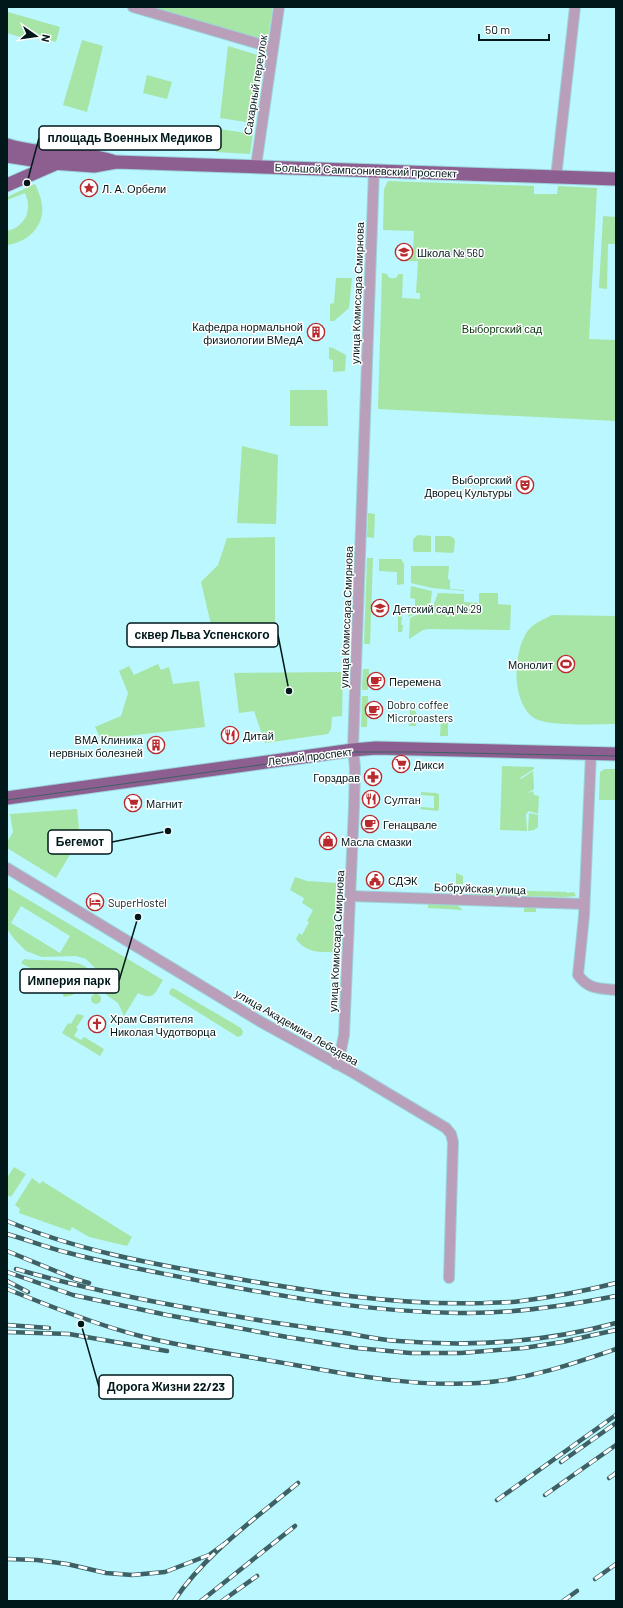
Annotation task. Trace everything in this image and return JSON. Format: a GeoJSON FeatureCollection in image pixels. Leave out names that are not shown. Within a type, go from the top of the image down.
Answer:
{"type":"FeatureCollection","features":[{"type":"Feature","properties":{"kind":"main road","name":"Большой Сампсониевский проспект"},"geometry":{"type":"LineString","coordinates":[[7,145],[22,149],[95,156],[116,162]]}},
{"type":"Feature","properties":{"kind":"main road","name":"Большой Сампсониевский проспект"},"geometry":{"type":"LineString","coordinates":[[7,156],[94,166],[116,162],[616,179]]}},
{"type":"Feature","properties":{"kind":"main road"},"geometry":{"type":"LineString","coordinates":[[7,185],[59,163]]}},
{"type":"Feature","properties":{"kind":"main road","name":"Лесной проспект"},"geometry":{"type":"LineString","coordinates":[[7,798],[376,748],[616,754]]}},
{"type":"Feature","properties":{"kind":"street"},"geometry":{"type":"LineString","coordinates":[[133,7],[273,48]]}},
{"type":"Feature","properties":{"kind":"street","name":"Сахарный переулок"},"geometry":{"type":"LineString","coordinates":[[256,166],[279,7]]}},
{"type":"Feature","properties":{"kind":"street"},"geometry":{"type":"LineString","coordinates":[[556,177],[575,7]]}},
{"type":"Feature","properties":{"kind":"street","name":"улица Комиссара Смирнова"},"geometry":{"type":"LineString","coordinates":[[336,1064],[344,1035],[350,896],[355,776],[353,750],[374,170]]}},
{"type":"Feature","properties":{"kind":"street"},"geometry":{"type":"LineString","coordinates":[[591,753],[584,904],[578,975],[585,984],[594,987],[616,990]]}},
{"type":"Feature","properties":{"kind":"street","name":"улица Академика Лебедева"},"geometry":{"type":"LineString","coordinates":[[7,868],[261,1022],[446,1128],[451,1134],[453,1142],[449,1278]]}},
{"type":"Feature","properties":{"kind":"street","name":"Бобруйская улица"},"geometry":{"type":"LineString","coordinates":[[350,896],[584,904]]}},
{"type":"Feature","properties":{"kind":"green space"},"geometry":{"type":"Polygon","coordinates":[[[149,7],[273,7],[268,38],[265,41],[149,7]]]}},
{"type":"Feature","properties":{"kind":"green space"},"geometry":{"type":"Polygon","coordinates":[[[8,12],[60,27],[56,42],[32,35],[30,40],[7,33],[8,12]]]}},
{"type":"Feature","properties":{"kind":"green space"},"geometry":{"type":"Polygon","coordinates":[[[82,40],[103,46],[87,112],[63,105],[82,40]]]}},
{"type":"Feature","properties":{"kind":"green space"},"geometry":{"type":"Polygon","coordinates":[[[228,46],[261,56],[252,123],[220,118],[228,46]]]}},
{"type":"Feature","properties":{"kind":"green space"},"geometry":{"type":"Polygon","coordinates":[[[147,75],[172,82],[167,99],[143,93],[147,75]]]}},
{"type":"Feature","properties":{"kind":"green space"},"geometry":{"type":"Polygon","coordinates":[[[219,129],[253,134],[250,154],[216,152],[219,129]]]}},
{"type":"Feature","properties":{"kind":"green space","name":"Выборгский сад"},"geometry":{"type":"Polygon","coordinates":[[[388,181],[534,186],[534,194],[557,194],[558,186],[597,188],[589,339],[616,340],[616,421],[378,409],[382,273],[387,274],[392,278],[397,277],[398,274],[403,274],[402,298],[420,299],[420,293],[416,293],[418,261],[403,261],[403,254],[406,251],[413,250],[414,231],[383,230],[384,189],[388,181]]]}},
{"type":"Feature","properties":{"kind":"green space"},"geometry":{"type":"Polygon","coordinates":[[[35,184],[42,205],[41,220],[38,226],[28,237],[14,244],[7,245],[7,231],[19,226],[23,222],[28,211],[28,206],[25,193],[7,200],[7,197],[35,184]]]}},
{"type":"Feature","properties":{"kind":"green space"},"geometry":{"type":"Polygon","coordinates":[[[603,216],[616,217],[616,244],[608,244],[607,289],[599,288],[603,216]]]}},
{"type":"Feature","properties":{"kind":"green space"},"geometry":{"type":"Polygon","coordinates":[[[336,278],[352,278],[349,308],[334,321],[330,321],[330,304],[334,303],[336,278]]]}},
{"type":"Feature","properties":{"kind":"green space"},"geometry":{"type":"Polygon","coordinates":[[[329,347],[346,355],[345,371],[333,372],[333,360],[329,359],[329,347]]]}},
{"type":"Feature","properties":{"kind":"green space"},"geometry":{"type":"Polygon","coordinates":[[[290,390],[327,390],[328,426],[290,426],[290,390]]]}},
{"type":"Feature","properties":{"kind":"green space"},"geometry":{"type":"Polygon","coordinates":[[[242,446],[278,455],[276,524],[237,523],[242,446]]]}},
{"type":"Feature","properties":{"kind":"green space"},"geometry":{"type":"Polygon","coordinates":[[[368,513],[375,514],[374,538],[367,537],[368,513]]]}},
{"type":"Feature","properties":{"kind":"green space"},"geometry":{"type":"Polygon","coordinates":[[[418,535],[431,536],[431,552],[413,551],[413,539],[418,535]]]}},
{"type":"Feature","properties":{"kind":"green space"},"geometry":{"type":"Polygon","coordinates":[[[435,536],[450,536],[454,538],[454,551],[452,553],[435,552],[435,536]]]}},
{"type":"Feature","properties":{"kind":"green space"},"geometry":{"type":"Polygon","coordinates":[[[275,537],[275,623],[213,633],[201,582],[218,565],[227,538],[275,537]]]}},
{"type":"Feature","properties":{"kind":"green space"},"geometry":{"type":"Polygon","coordinates":[[[367,558],[373,558],[370,644],[364,644],[367,558]]]}},
{"type":"Feature","properties":{"kind":"green space"},"geometry":{"type":"Polygon","coordinates":[[[379,559],[401,559],[404,564],[404,584],[397,585],[397,572],[379,571],[379,559]]]}},
{"type":"Feature","properties":{"kind":"green space"},"geometry":{"type":"Polygon","coordinates":[[[411,566],[449,566],[448,579],[450,580],[450,589],[464,591],[432,588],[411,583],[411,566]]]}},
{"type":"Feature","properties":{"kind":"green space"},"geometry":{"type":"Polygon","coordinates":[[[411,586],[432,591],[430,607],[420,606],[419,612],[408,617],[409,611],[415,612],[415,599],[410,598],[411,586]]]}},
{"type":"Feature","properties":{"kind":"green space"},"geometry":{"type":"Polygon","coordinates":[[[438,593],[464,594],[464,602],[479,603],[479,593],[498,593],[498,604],[511,605],[510,630],[428,629],[423,630],[409,639],[410,618],[418,614],[432,615],[433,606],[438,593]]]}},
{"type":"Feature","properties":{"kind":"green space"},"geometry":{"type":"Polygon","coordinates":[[[398,611],[403,611],[401,625],[403,625],[402,632],[398,632],[398,611]]]}},
{"type":"Feature","properties":{"kind":"green space","name":"Монолит"},"geometry":{"type":"Polygon","coordinates":[[[552,615],[616,616],[616,724],[561,724],[541,721],[534,718],[527,711],[521,701],[518,689],[517,664],[522,641],[532,626],[552,615]]]}},
{"type":"Feature","properties":{"kind":"green space"},"geometry":{"type":"Polygon","coordinates":[[[158,664],[161,670],[169,667],[173,684],[199,681],[205,727],[101,739],[95,727],[121,716],[128,693],[119,671],[129,666],[134,675],[158,664]]]}},
{"type":"Feature","properties":{"kind":"green space"},"geometry":{"type":"Polygon","coordinates":[[[363,669],[369,669],[368,690],[362,690],[363,669]]]}},
{"type":"Feature","properties":{"kind":"green space"},"geometry":{"type":"Polygon","coordinates":[[[343,672],[342,716],[332,717],[331,729],[328,734],[265,743],[254,711],[239,713],[234,673],[343,672]]]}},
{"type":"Feature","properties":{"kind":"green space"},"geometry":{"type":"Polygon","coordinates":[[[362,696],[368,696],[367,727],[361,727],[362,696]]]}},
{"type":"Feature","properties":{"kind":"green space"},"geometry":{"type":"Polygon","coordinates":[[[410,709],[416,712],[416,726],[409,726],[410,709]]]}},
{"type":"Feature","properties":{"kind":"green space"},"geometry":{"type":"Polygon","coordinates":[[[441,718],[448,718],[448,736],[440,736],[441,718]]]}},
{"type":"Feature","properties":{"kind":"green space"},"geometry":{"type":"Polygon","coordinates":[[[502,766],[534,767],[534,769],[520,778],[521,779],[533,771],[534,789],[526,794],[533,791],[534,795],[539,796],[538,814],[529,811],[526,814],[527,831],[500,830],[502,766]]]}},
{"type":"Feature","properties":{"kind":"green space"},"geometry":{"type":"Polygon","coordinates":[[[605,769],[616,769],[616,800],[599,800],[600,772],[605,769]]]}},
{"type":"Feature","properties":{"kind":"green space"},"geometry":{"type":"Polygon","coordinates":[[[421,792],[439,794],[438,811],[420,809],[421,807],[434,808],[434,796],[421,795],[421,792]]]}},
{"type":"Feature","properties":{"kind":"green space"},"geometry":{"type":"Polygon","coordinates":[[[77,809],[80,838],[56,878],[7,848],[7,842],[13,832],[10,814],[77,809]]]}},
{"type":"Feature","properties":{"kind":"green space"},"geometry":{"type":"Polygon","coordinates":[[[529,813],[538,815],[538,827],[534,830],[528,831],[529,813]]]}},
{"type":"Feature","properties":{"kind":"green space"},"geometry":{"type":"Polygon","coordinates":[[[456,873],[463,876],[463,884],[456,884],[456,873]]]}},
{"type":"Feature","properties":{"kind":"green space"},"geometry":{"type":"Polygon","coordinates":[[[295,877],[307,881],[336,883],[334,952],[313,951],[304,947],[296,939],[299,933],[302,935],[313,910],[302,903],[304,898],[290,890],[295,877]]]}},
{"type":"Feature","properties":{"kind":"green space"},"geometry":{"type":"Polygon","coordinates":[[[7,887],[163,980],[156,992],[151,996],[138,993],[124,1016],[118,1003],[98,986],[97,970],[86,959],[76,956],[42,957],[26,951],[7,929],[7,887]],[[21,906],[11,923],[60,953],[70,936],[21,906]]]}},
{"type":"Feature","properties":{"kind":"green space"},"geometry":{"type":"Polygon","coordinates":[[[471,889],[567,893],[574,892],[576,896],[471,895],[471,889]]]}},
{"type":"Feature","properties":{"kind":"green space"},"geometry":{"type":"Polygon","coordinates":[[[428,904],[457,905],[463,910],[428,908],[428,904]]]}},
{"type":"Feature","properties":{"kind":"green space"},"geometry":{"type":"Polygon","coordinates":[[[524,906],[536,906],[536,912],[524,912],[524,906]]]}},
{"type":"Feature","properties":{"kind":"green space"},"geometry":{"type":"Polygon","coordinates":[[[24,959],[71,962],[80,964],[92,973],[88,982],[82,989],[74,994],[64,997],[52,981],[21,963],[24,959]]]}},
{"type":"Feature","properties":{"kind":"green space"},"geometry":{"type":"Polygon","coordinates":[[[173,988],[241,1028],[243,1032],[242,1035],[238,1037],[169,994],[170,990],[173,988]]]}},
{"type":"Feature","properties":{"kind":"green space"},"geometry":{"type":"Polygon","coordinates":[[[94,994],[98,994],[100,995],[100,1003],[94,1004],[91,1001],[91,997],[94,994]]]}},
{"type":"Feature","properties":{"kind":"green space"},"geometry":{"type":"Polygon","coordinates":[[[79,1014],[84,1016],[76,1028],[78,1029],[74,1036],[81,1040],[84,1037],[104,1049],[100,1056],[62,1033],[68,1023],[71,1024],[76,1015],[79,1014]]]}},
{"type":"Feature","properties":{"kind":"green space"},"geometry":{"type":"Polygon","coordinates":[[[14,1167],[26,1174],[11,1197],[7,1195],[7,1178],[14,1167]]]}},
{"type":"Feature","properties":{"kind":"green space"},"geometry":{"type":"Polygon","coordinates":[[[32,1178],[40,1184],[42,1181],[132,1237],[127,1246],[89,1237],[72,1227],[70,1231],[19,1213],[20,1209],[15,1205],[32,1178]]]}},
{"type":"Feature","properties":{"kind":"tram line"},"geometry":{"type":"LineString","coordinates":[[7,800],[354,752],[616,756]]}},
{"type":"Feature","properties":{"kind":"railway"},"geometry":{"type":"LineString","coordinates":[[7,1221],[59,1240],[139,1261],[286,1287],[385,1300],[451,1303],[512,1302],[569,1294],[616,1283]]}},
{"type":"Feature","properties":{"kind":"railway"},"geometry":{"type":"LineString","coordinates":[[7,1234],[61,1251],[138,1269],[269,1293],[363,1307],[427,1312],[479,1313],[518,1311],[616,1296]]}},
{"type":"Feature","properties":{"kind":"railway"},"geometry":{"type":"LineString","coordinates":[[7,1251],[75,1279],[89,1283]]}},
{"type":"Feature","properties":{"kind":"railway"},"geometry":{"type":"LineString","coordinates":[[16,1269],[110,1293],[270,1322],[392,1341],[453,1344],[507,1342],[562,1335],[616,1323]]}},
{"type":"Feature","properties":{"kind":"railway"},"geometry":{"type":"LineString","coordinates":[[7,1272],[73,1295],[167,1315],[357,1348],[410,1353],[461,1353],[524,1348],[562,1342],[616,1330]]}},
{"type":"Feature","properties":{"kind":"railway"},"geometry":{"type":"LineString","coordinates":[[7,1281],[28,1292]]}},
{"type":"Feature","properties":{"kind":"railway"},"geometry":{"type":"LineString","coordinates":[[7,1289],[92,1321],[144,1337],[200,1349],[387,1380],[456,1384],[514,1379],[566,1366],[616,1349]]}},
{"type":"Feature","properties":{"kind":"railway"},"geometry":{"type":"LineString","coordinates":[[7,1325],[49,1328]]}},
{"type":"Feature","properties":{"kind":"railway"},"geometry":{"type":"LineString","coordinates":[[7,1332],[69,1334],[167,1351]]}},
{"type":"Feature","properties":{"kind":"railway"},"geometry":{"type":"LineString","coordinates":[[497,1500],[616,1415]]}},
{"type":"Feature","properties":{"kind":"railway"},"geometry":{"type":"LineString","coordinates":[[561,1462],[616,1423]]}},
{"type":"Feature","properties":{"kind":"railway"},"geometry":{"type":"LineString","coordinates":[[545,1495],[616,1445]]}},
{"type":"Feature","properties":{"kind":"railway"},"geometry":{"type":"LineString","coordinates":[[609,1478],[616,1473]]}},
{"type":"Feature","properties":{"kind":"railway"},"geometry":{"type":"LineString","coordinates":[[174,1601],[186,1584],[215,1553],[298,1483]]}},
{"type":"Feature","properties":{"kind":"railway"},"geometry":{"type":"LineString","coordinates":[[201,1601],[295,1526]]}},
{"type":"Feature","properties":{"kind":"railway"},"geometry":{"type":"LineString","coordinates":[[7,1559],[37,1560],[67,1564],[106,1573],[132,1575],[165,1572],[209,1555],[227,1542]]}},
{"type":"Feature","properties":{"kind":"railway"},"geometry":{"type":"LineString","coordinates":[[595,1579],[616,1564]]}},
{"type":"Feature","properties":{"kind":"railway"},"geometry":{"type":"LineString","coordinates":[[222,1601],[257,1576]]}},
{"type":"Feature","properties":{"kind":"railway"},"geometry":{"type":"LineString","coordinates":[[563,1601],[577,1591]]}},
{"type":"Feature","properties":{"kind":"place","name":"площадь Военных Медиков"},"geometry":{"type":"Point","coordinates":[27,183]}},
{"type":"Feature","properties":{"kind":"place","name":"Л. А. Орбели"},"geometry":{"type":"Point","coordinates":[89,188]}},
{"type":"Feature","properties":{"kind":"place","name":"Школа № 560"},"geometry":{"type":"Point","coordinates":[404,252]}},
{"type":"Feature","properties":{"kind":"place","name":"Кафедра нормальной физиологии ВМедА"},"geometry":{"type":"Point","coordinates":[316,332]}},
{"type":"Feature","properties":{"kind":"place","name":"Выборгский Дворец Культуры"},"geometry":{"type":"Point","coordinates":[525,485]}},
{"type":"Feature","properties":{"kind":"place","name":"Детский сад № 29"},"geometry":{"type":"Point","coordinates":[380,608]}},
{"type":"Feature","properties":{"kind":"place","name":"Монолит"},"geometry":{"type":"Point","coordinates":[566,664]}},
{"type":"Feature","properties":{"kind":"place","name":"Перемена"},"geometry":{"type":"Point","coordinates":[376,681]}},
{"type":"Feature","properties":{"kind":"place","name":"сквер Льва Успенского"},"geometry":{"type":"Point","coordinates":[289,691]}},
{"type":"Feature","properties":{"kind":"place","name":"Dobro coffee Microroasters"},"geometry":{"type":"Point","coordinates":[374,710]}},
{"type":"Feature","properties":{"kind":"place","name":"Дитай"},"geometry":{"type":"Point","coordinates":[230,735]}},
{"type":"Feature","properties":{"kind":"place","name":"ВМА Клиника нервных болезней"},"geometry":{"type":"Point","coordinates":[156,745]}},
{"type":"Feature","properties":{"kind":"place","name":"Дикси"},"geometry":{"type":"Point","coordinates":[401,764]}},
{"type":"Feature","properties":{"kind":"place","name":"Горздрав"},"geometry":{"type":"Point","coordinates":[373,777]}},
{"type":"Feature","properties":{"kind":"place","name":"Султан"},"geometry":{"type":"Point","coordinates":[371,799]}},
{"type":"Feature","properties":{"kind":"place","name":"Магнит"},"geometry":{"type":"Point","coordinates":[133,803]}},
{"type":"Feature","properties":{"kind":"place","name":"Генацвале"},"geometry":{"type":"Point","coordinates":[370,824]}},
{"type":"Feature","properties":{"kind":"place","name":"Бегемот"},"geometry":{"type":"Point","coordinates":[168,831]}},
{"type":"Feature","properties":{"kind":"place","name":"Масла смазки"},"geometry":{"type":"Point","coordinates":[328,841]}},
{"type":"Feature","properties":{"kind":"place","name":"СДЭК"},"geometry":{"type":"Point","coordinates":[375,880]}},
{"type":"Feature","properties":{"kind":"place","name":"SuperHostel"},"geometry":{"type":"Point","coordinates":[95,902]}},
{"type":"Feature","properties":{"kind":"place","name":"Империя парк"},"geometry":{"type":"Point","coordinates":[138,917]}},
{"type":"Feature","properties":{"kind":"place","name":"Храм Святителя Николая Чудотворца"},"geometry":{"type":"Point","coordinates":[97,1024]}},
{"type":"Feature","properties":{"kind":"place","name":"Дорога Жизни 22/23"},"geometry":{"type":"Point","coordinates":[81,1324]}}]}
